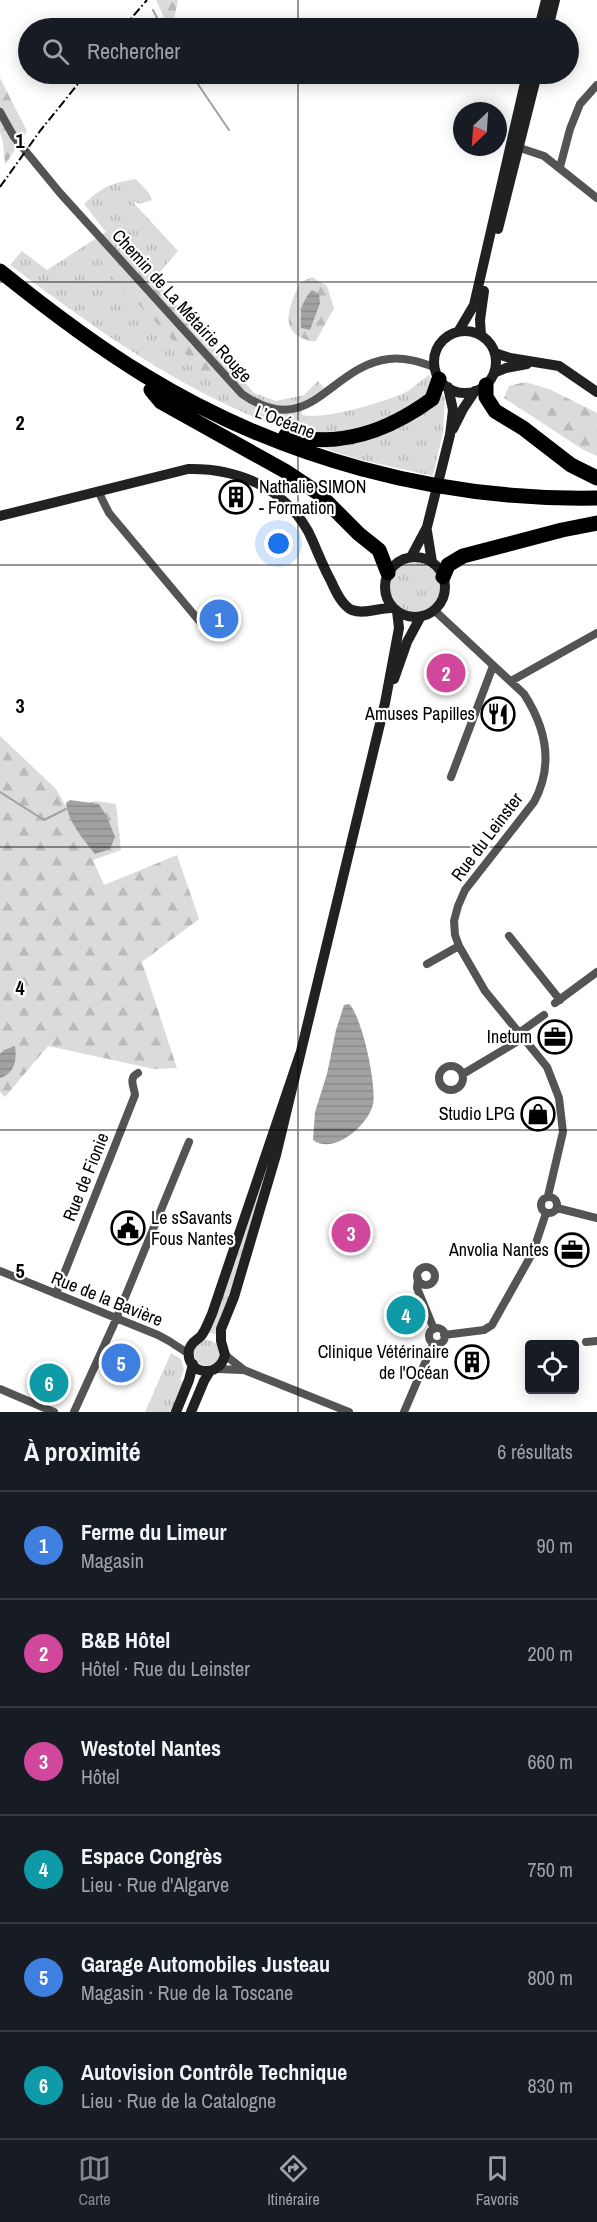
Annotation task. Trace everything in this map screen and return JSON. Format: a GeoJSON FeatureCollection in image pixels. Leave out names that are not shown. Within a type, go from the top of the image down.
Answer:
{"type":"FeatureCollection","features":[{"type":"Feature","properties":{"kind":"highway","name":"L’Océane"},"geometry":{"type":"LineString","coordinates":[[0,271],[113,355],[165,387],[209,411],[297,448],[395,477],[484,492],[538,497],[597,498]]}},
{"type":"Feature","properties":{"kind":"highway","name":"L’Océane"},"geometry":{"type":"LineString","coordinates":[[0,283],[88,349],[151,390],[204,418],[304,460],[362,478],[424,492],[538,506],[597,507]]}},
{"type":"Feature","properties":{"kind":"highway"},"geometry":{"type":"LineString","coordinates":[[209,411],[226,412],[273,431],[305,440],[343,440],[372,432],[425,404],[432,399],[440,378]]}},
{"type":"Feature","properties":{"kind":"highway"},"geometry":{"type":"LineString","coordinates":[[485,383],[486,398],[495,411],[523,428],[571,465],[597,478]]}},
{"type":"Feature","properties":{"kind":"highway"},"geometry":{"type":"LineString","coordinates":[[151,390],[161,402],[285,471],[318,493],[359,534],[379,550],[388,573]]}},
{"type":"Feature","properties":{"kind":"highway"},"geometry":{"type":"LineString","coordinates":[[444,577],[448,565],[463,556],[569,528],[597,523]]}},
{"type":"Feature","properties":{"kind":"main road"},"geometry":{"type":"LineString","coordinates":[[541,18],[546,0]]}},
{"type":"Feature","properties":{"kind":"main road"},"geometry":{"type":"LineString","coordinates":[[550,18],[555,0]]}},
{"type":"Feature","properties":{"kind":"main road"},"geometry":{"type":"LineString","coordinates":[[481,335],[482,301],[525,84]]}},
{"type":"Feature","properties":{"kind":"main road"},"geometry":{"type":"LineString","coordinates":[[458,332],[474,305],[514,146],[534,84]]}},
{"type":"Feature","properties":{"kind":"main road"},"geometry":{"type":"LineString","coordinates":[[432,562],[428,545],[428,527],[446,455],[453,410],[440,378],[435,354],[447,336],[468,331],[488,340],[495,353],[496,363],[485,383],[463,409],[450,435]]}},
{"type":"Feature","properties":{"kind":"main road"},"geometry":{"type":"LineString","coordinates":[[495,353],[510,358],[559,366],[597,393]]}},
{"type":"Feature","properties":{"kind":"main road"},"geometry":{"type":"LineString","coordinates":[[440,378],[461,393],[485,383],[514,366],[542,362]]}},
{"type":"Feature","properties":{"kind":"main road"},"geometry":{"type":"LineString","coordinates":[[0,516],[188,469],[222,471],[250,478],[279,496],[301,520],[341,598],[348,608],[356,611],[395,610],[412,617],[421,616],[434,610],[441,602],[444,593],[444,577],[432,562],[422,557],[411,557],[395,564],[388,573],[385,591],[374,602],[361,606],[352,605],[341,598]]}},
{"type":"Feature","properties":{"kind":"main road"},"geometry":{"type":"LineString","coordinates":[[411,557],[428,527]]}},
{"type":"Feature","properties":{"kind":"main road"},"geometry":{"type":"LineString","coordinates":[[191,1412],[204,1381],[225,1355],[221,1341],[221,1329],[237,1286],[276,1155],[385,703],[399,628],[395,610],[385,591]]}},
{"type":"Feature","properties":{"kind":"main road"},"geometry":{"type":"LineString","coordinates":[[385,703],[406,642],[421,616]]}},
{"type":"Feature","properties":{"kind":"main road"},"geometry":{"type":"LineString","coordinates":[[176,1412],[188,1382],[197,1339],[212,1314],[300,1054]]}},
{"type":"Feature","properties":{"kind":"main road"},"geometry":{"type":"LineString","coordinates":[[197,1339],[209,1335],[221,1341]]}},
{"type":"Feature","properties":{"kind":"main road"},"geometry":{"type":"LineString","coordinates":[[191,1359],[200,1370],[214,1370]]}},
{"type":"Feature","properties":{"kind":"street"},"geometry":{"type":"LineString","coordinates":[[560,167],[570,129],[580,104],[597,86]]}},
{"type":"Feature","properties":{"kind":"street","name":"Chemin de La Métairie Rouge"},"geometry":{"type":"LineString","coordinates":[[0,112],[14,137],[91,229],[242,394],[257,404],[278,410],[303,406],[321,396],[348,375],[388,359],[414,360],[440,378]]}},
{"type":"Feature","properties":{"kind":"street"},"geometry":{"type":"LineString","coordinates":[[514,146],[544,156],[597,198]]}},
{"type":"Feature","properties":{"kind":"street"},"geometry":{"type":"LineString","coordinates":[[98,491],[109,513],[206,629]]}},
{"type":"Feature","properties":{"kind":"street","name":"Rue du Leinster"},"geometry":{"type":"LineString","coordinates":[[434,610],[524,694],[540,723],[546,750],[545,775],[534,802],[465,890],[458,906],[454,928],[459,946],[485,990],[547,1067],[559,1098],[563,1119],[561,1145],[548,1196]]}},
{"type":"Feature","properties":{"kind":"street"},"geometry":{"type":"LineString","coordinates":[[511,681],[597,633]]}},
{"type":"Feature","properties":{"kind":"street"},"geometry":{"type":"LineString","coordinates":[[451,777],[494,666]]}},
{"type":"Feature","properties":{"kind":"street"},"geometry":{"type":"LineString","coordinates":[[509,936],[558,1002],[597,972]]}},
{"type":"Feature","properties":{"kind":"street"},"geometry":{"type":"LineString","coordinates":[[428,964],[459,946]]}},
{"type":"Feature","properties":{"kind":"street"},"geometry":{"type":"LineString","coordinates":[[463,1074],[521,1036],[544,1015]]}},
{"type":"Feature","properties":{"kind":"street","name":"Rue de Fionie"},"geometry":{"type":"LineString","coordinates":[[56,1294],[135,1095],[131,1080],[133,1075],[138,1073]]}},
{"type":"Feature","properties":{"kind":"street"},"geometry":{"type":"LineString","coordinates":[[74,1412],[116,1319],[189,1142]]}},
{"type":"Feature","properties":{"kind":"street"},"geometry":{"type":"LineString","coordinates":[[546,1213],[540,1205],[543,1198],[548,1196],[555,1199],[557,1208]]}},
{"type":"Feature","properties":{"kind":"street"},"geometry":{"type":"LineString","coordinates":[[546,1213],[554,1212],[557,1208]]}},
{"type":"Feature","properties":{"kind":"street"},"geometry":{"type":"LineString","coordinates":[[557,1208],[597,1218]]}},
{"type":"Feature","properties":{"kind":"street"},"geometry":{"type":"LineString","coordinates":[[444,1335],[484,1330],[492,1326],[533,1252],[546,1213]]}},
{"type":"Feature","properties":{"kind":"street"},"geometry":{"type":"LineString","coordinates":[[420,1297],[426,1284],[434,1280],[431,1269],[426,1267],[417,1274],[417,1288],[420,1297],[434,1329]]}},
{"type":"Feature","properties":{"kind":"street","name":"Rue de la Bavière"},"geometry":{"type":"LineString","coordinates":[[0,1271],[169,1341],[191,1359]]}},
{"type":"Feature","properties":{"kind":"street"},"geometry":{"type":"LineString","coordinates":[[418,1279],[421,1283],[426,1284]]}},
{"type":"Feature","properties":{"kind":"street"},"geometry":{"type":"LineString","coordinates":[[434,1329],[441,1329],[444,1335]]}},
{"type":"Feature","properties":{"kind":"street"},"geometry":{"type":"LineString","coordinates":[[434,1329],[429,1335],[429,1340],[433,1344],[440,1344],[444,1335]]}},
{"type":"Feature","properties":{"kind":"street","name":"Rue de la Bavière"},"geometry":{"type":"LineString","coordinates":[[169,1341],[183,1342],[197,1339]]}},
{"type":"Feature","properties":{"kind":"street"},"geometry":{"type":"LineString","coordinates":[[586,1342],[597,1341]]}},
{"type":"Feature","properties":{"kind":"street"},"geometry":{"type":"LineString","coordinates":[[404,1412],[433,1344]]}},
{"type":"Feature","properties":{"kind":"street"},"geometry":{"type":"LineString","coordinates":[[225,1355],[244,1370],[349,1412]]}},
{"type":"Feature","properties":{"kind":"street"},"geometry":{"type":"LineString","coordinates":[[214,1370],[244,1370]]}},
{"type":"Feature","properties":{"kind":"street"},"geometry":{"type":"LineString","coordinates":[[0,1389],[54,1412]]}},
{"type":"Feature","properties":{"kind":"green space"},"geometry":{"type":"Polygon","coordinates":[[[156,0],[178,0],[174,18],[164,18],[156,0]]]}},
{"type":"Feature","properties":{"kind":"green space"},"geometry":{"type":"Polygon","coordinates":[[[0,78],[27,131],[5,165],[0,133],[0,78]]]}},
{"type":"Feature","properties":{"kind":"green space"},"geometry":{"type":"Polygon","coordinates":[[[136,179],[149,193],[152,200],[140,204],[132,201],[178,251],[154,279],[125,249],[203,372],[243,380],[254,393],[276,401],[304,395],[318,381],[324,388],[302,403],[302,415],[312,416],[352,410],[392,398],[409,390],[429,375],[445,398],[443,432],[433,476],[357,459],[326,449],[320,434],[281,427],[221,402],[139,356],[86,321],[10,265],[22,251],[47,270],[106,232],[84,204],[107,187],[136,179]]]}},
{"type":"Feature","properties":{"kind":"green space"},"geometry":{"type":"Polygon","coordinates":[[[124,249],[154,279],[243,380],[203,372],[104,268],[124,249]]]}},
{"type":"Feature","properties":{"kind":"green space"},"geometry":{"type":"Polygon","coordinates":[[[312,277],[327,286],[334,308],[316,341],[310,341],[295,333],[290,328],[289,321],[291,305],[300,283],[312,277]]]}},
{"type":"Feature","properties":{"kind":"green space"},"geometry":{"type":"Polygon","coordinates":[[[525,382],[549,389],[597,413],[597,456],[582,449],[504,398],[509,386],[525,382]]]}},
{"type":"Feature","properties":{"kind":"green space"},"geometry":{"type":"Polygon","coordinates":[[[414,561],[424,563],[432,569],[438,577],[440,587],[438,597],[432,605],[424,611],[414,613],[404,611],[396,605],[390,597],[388,587],[390,577],[396,569],[404,563],[414,561]]]}},
{"type":"Feature","properties":{"kind":"green space"},"geometry":{"type":"Polygon","coordinates":[[[0,736],[56,789],[67,808],[96,801],[116,804],[121,850],[93,860],[104,885],[177,855],[199,919],[142,962],[177,1068],[154,1069],[48,1046],[5,1097],[0,1092],[0,736]]]}},
{"type":"Feature","properties":{"kind":"green space"},"geometry":{"type":"Polygon","coordinates":[[[279,1127],[219,1335],[207,1332],[279,1127]]]}},
{"type":"Feature","properties":{"kind":"green space"},"geometry":{"type":"Polygon","coordinates":[[[207,1340],[216,1344],[220,1353],[216,1362],[207,1366],[198,1362],[194,1353],[198,1344],[207,1340]]]}},
{"type":"Feature","properties":{"kind":"green space"},"geometry":{"type":"Polygon","coordinates":[[[171,1353],[181,1359],[184,1369],[180,1380],[183,1382],[172,1412],[145,1412],[171,1353]]]}},
{"type":"Feature","properties":{"kind":"shaded area"},"geometry":{"type":"Polygon","coordinates":[[[312,290],[319,294],[320,303],[310,330],[301,328],[301,317],[303,303],[312,290]]]}},
{"type":"Feature","properties":{"kind":"shaded area"},"geometry":{"type":"Polygon","coordinates":[[[70,800],[99,804],[115,837],[110,849],[95,854],[70,817],[66,803],[70,800]]]}},
{"type":"Feature","properties":{"kind":"shaded area"},"geometry":{"type":"Polygon","coordinates":[[[349,1004],[359,1022],[367,1052],[373,1082],[373,1104],[365,1120],[349,1136],[331,1144],[321,1144],[313,1140],[315,1112],[327,1074],[336,1030],[344,1005],[349,1004]]]}},
{"type":"Feature","properties":{"kind":"shaded area"},"geometry":{"type":"Polygon","coordinates":[[[15,1046],[16,1056],[12,1070],[0,1078],[0,1054],[15,1046]]]}},
{"type":"Feature","properties":{"kind":"waterway"},"geometry":{"type":"LineString","coordinates":[[153,10],[157,18]]}},
{"type":"Feature","properties":{"kind":"waterway"},"geometry":{"type":"LineString","coordinates":[[198,84],[229,130]]}},
{"type":"Feature","properties":{"kind":"waterway"},"geometry":{"type":"LineString","coordinates":[[0,792],[44,820],[66,809]]}},
{"type":"Feature","properties":{"kind":"railway"},"geometry":{"type":"LineString","coordinates":[[132,18],[147,0]]}},
{"type":"Feature","properties":{"kind":"railway"},"geometry":{"type":"LineString","coordinates":[[0,187],[40,131],[78,84]]}},
{"type":"Feature","properties":{"kind":"place","name":"Nathalie SIMON - Formation"},"geometry":{"type":"Point","coordinates":[236,497]}},
{"type":"Feature","properties":{"kind":"place","name":"Ferme du Limeur"},"geometry":{"type":"Point","coordinates":[219,619]}},
{"type":"Feature","properties":{"kind":"place","name":"B&B Hôtel"},"geometry":{"type":"Point","coordinates":[446,673]}},
{"type":"Feature","properties":{"kind":"place","name":"Amuses Papilles"},"geometry":{"type":"Point","coordinates":[498,714]}},
{"type":"Feature","properties":{"kind":"place","name":"Inetum"},"geometry":{"type":"Point","coordinates":[555,1037]}},
{"type":"Feature","properties":{"kind":"place","name":"Studio LPG"},"geometry":{"type":"Point","coordinates":[538,1114]}},
{"type":"Feature","properties":{"kind":"place","name":"Le sSavants Fous Nantes"},"geometry":{"type":"Point","coordinates":[128,1228]}},
{"type":"Feature","properties":{"kind":"place","name":"Westotel Nantes"},"geometry":{"type":"Point","coordinates":[351,1233]}},
{"type":"Feature","properties":{"kind":"place","name":"Anvolia Nantes"},"geometry":{"type":"Point","coordinates":[572,1250]}},
{"type":"Feature","properties":{"kind":"place","name":"Espace Congrès"},"geometry":{"type":"Point","coordinates":[406,1315]}},
{"type":"Feature","properties":{"kind":"place","name":"Clinique Vétérinaire de l'Océan"},"geometry":{"type":"Point","coordinates":[472,1362]}},
{"type":"Feature","properties":{"kind":"place","name":"Garage Automobiles Justeau"},"geometry":{"type":"Point","coordinates":[121,1363]}},
{"type":"Feature","properties":{"kind":"place","name":"Autovision Contrôle Technique"},"geometry":{"type":"Point","coordinates":[49,1383]}}]}
